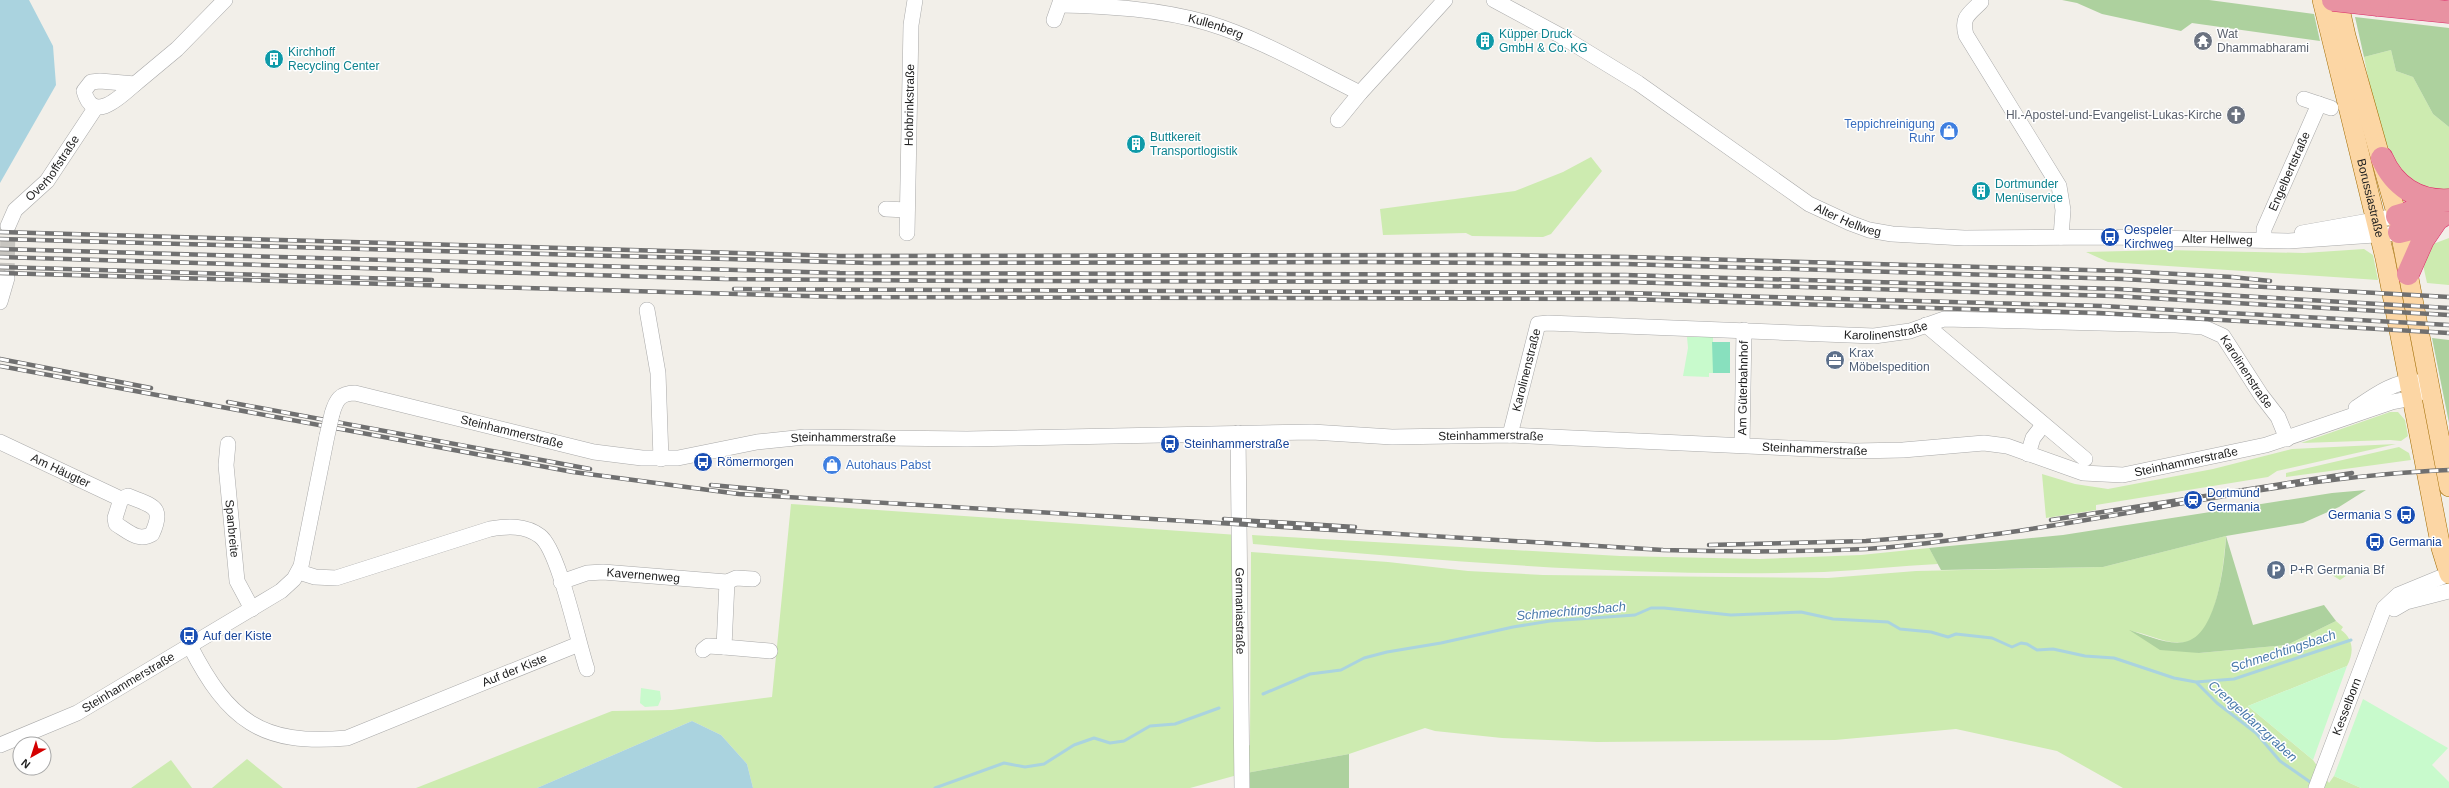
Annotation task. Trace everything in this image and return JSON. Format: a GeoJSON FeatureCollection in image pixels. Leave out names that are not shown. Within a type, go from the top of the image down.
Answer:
{"type":"FeatureCollection","features":[{"type":"Feature","properties":{"kind":"highway"},"geometry":{"type":"LineString","coordinates":[[2333,0],[2449,12]]}},
{"type":"Feature","properties":{"kind":"highway"},"geometry":{"type":"LineString","coordinates":[[2382,158],[2391,175],[2409,191],[2446,208]]}},
{"type":"Feature","properties":{"kind":"highway"},"geometry":{"type":"LineString","coordinates":[[2388,226],[2419,227],[2446,208]]}},
{"type":"Feature","properties":{"kind":"highway"},"geometry":{"type":"LineString","coordinates":[[2408,274],[2423,240],[2446,208]]}},
{"type":"Feature","properties":{"kind":"main road","name":"Borussiastraße"},"geometry":{"type":"LineString","coordinates":[[2322,0],[2388,226],[2408,274],[2449,487]]}},
{"type":"Feature","properties":{"kind":"main road","name":"Borussiastraße"},"geometry":{"type":"LineString","coordinates":[[2338,0],[2346,36],[2382,158],[2388,226],[2411,389],[2441,548],[2449,574]]}},
{"type":"Feature","properties":{"kind":"street"},"geometry":{"type":"LineString","coordinates":[[136,84],[100,81],[91,82],[84,91],[88,101],[96,107],[106,106],[136,84],[172,54],[225,0]]}},
{"type":"Feature","properties":{"kind":"street","name":"Hohbrinkstraße"},"geometry":{"type":"LineString","coordinates":[[907,233],[911,25],[915,0]]}},
{"type":"Feature","properties":{"kind":"street"},"geometry":{"type":"LineString","coordinates":[[1338,120],[1360,93],[1445,0]]}},
{"type":"Feature","properties":{"kind":"street","name":"Alter Hellweg"},"geometry":{"type":"LineString","coordinates":[[1494,0],[1609,65],[1666,102],[1784,188],[1814,207],[1850,223],[1892,234],[1915,236],[2289,241],[2388,226]]}},
{"type":"Feature","properties":{"kind":"street","name":"Kullenberg"},"geometry":{"type":"LineString","coordinates":[[1054,20],[1061,2],[1120,7],[1208,23],[1242,35],[1360,93]]}},
{"type":"Feature","properties":{"kind":"street"},"geometry":{"type":"LineString","coordinates":[[1981,2],[1966,18],[1964,25],[1966,36],[2059,186],[2063,210],[2061,237]]}},
{"type":"Feature","properties":{"kind":"street","name":"Engelbertstraße"},"geometry":{"type":"LineString","coordinates":[[2264,240],[2264,229],[2325,106],[2304,99]]}},
{"type":"Feature","properties":{"kind":"street","name":"Overhoffstraße"},"geometry":{"type":"LineString","coordinates":[[8,226],[15,210],[47,181],[96,107]]}},
{"type":"Feature","properties":{"kind":"street"},"geometry":{"type":"LineString","coordinates":[[886,209],[907,210]]}},
{"type":"Feature","properties":{"kind":"street"},"geometry":{"type":"LineString","coordinates":[[0,302],[7,278]]}},
{"type":"Feature","properties":{"kind":"street"},"geometry":{"type":"LineString","coordinates":[[647,310],[658,373],[661,459]]}},
{"type":"Feature","properties":{"kind":"street","name":"Karolinenstraße"},"geometry":{"type":"LineString","coordinates":[[1510,434],[1538,324],[1563,323],[1874,336],[1910,331],[1944,319],[2203,327],[2217,332],[2230,345],[2261,395],[2278,417],[2287,439]]}},
{"type":"Feature","properties":{"kind":"street"},"geometry":{"type":"LineString","coordinates":[[1926,325],[2085,459]]}},
{"type":"Feature","properties":{"kind":"street","name":"Am Güterbahnhof"},"geometry":{"type":"LineString","coordinates":[[1742,445],[1744,330]]}},
{"type":"Feature","properties":{"kind":"street","name":"Steinhammerstraße"},"geometry":{"type":"LineString","coordinates":[[0,746],[78,713],[252,610],[281,591],[299,572],[332,414],[337,400],[341,395],[355,392],[594,452],[624,457],[661,459],[804,437],[967,439],[1312,432],[1392,436],[1510,434],[1856,451],[1903,450],[1984,443],[2007,446],[2070,470],[2108,476],[2203,460],[2287,439],[2342,418],[2369,399],[2429,385]]}},
{"type":"Feature","properties":{"kind":"street"},"geometry":{"type":"LineString","coordinates":[[2028,454],[2033,438],[2043,425]]}},
{"type":"Feature","properties":{"kind":"street","name":"Germaniastraße"},"geometry":{"type":"LineString","coordinates":[[1238,434],[1242,788]]}},
{"type":"Feature","properties":{"kind":"street","name":"Am Häugter"},"geometry":{"type":"LineString","coordinates":[[0,442],[121,499]]}},
{"type":"Feature","properties":{"kind":"street","name":"Spanbreite"},"geometry":{"type":"LineString","coordinates":[[228,444],[226,473],[237,581],[252,610]]}},
{"type":"Feature","properties":{"kind":"street"},"geometry":{"type":"LineString","coordinates":[[299,572],[315,577],[336,578],[490,529],[509,526],[524,528],[541,537],[555,560],[587,669]]}},
{"type":"Feature","properties":{"kind":"street","name":"Kavernenweg"},"geometry":{"type":"LineString","coordinates":[[561,582],[587,573],[603,572],[728,582],[736,578],[753,579]]}},
{"type":"Feature","properties":{"kind":"street","name":"Kesselborn"},"geometry":{"type":"LineString","coordinates":[[2317,786],[2384,608],[2390,600],[2410,589],[2449,574]]}},
{"type":"Feature","properties":{"kind":"street"},"geometry":{"type":"LineString","coordinates":[[724,647],[728,582]]}},
{"type":"Feature","properties":{"kind":"street","name":"Kesselborn"},"geometry":{"type":"LineString","coordinates":[[2377,625],[2390,612],[2406,602],[2449,590]]}},
{"type":"Feature","properties":{"kind":"street","name":"Auf der Kiste"},"geometry":{"type":"LineString","coordinates":[[190,646],[207,679],[226,704],[250,723],[270,733],[315,741],[347,738],[579,644]]}},
{"type":"Feature","properties":{"kind":"street"},"geometry":{"type":"LineString","coordinates":[[703,650],[708,646],[770,651]]}},
{"type":"Feature","properties":{"kind":"green space"},"geometry":{"type":"Polygon","coordinates":[[[2062,0],[2209,0],[2314,14],[2320,41],[2192,23],[2181,31],[2102,14],[2077,3],[2062,0]]]}},
{"type":"Feature","properties":{"kind":"green space"},"geometry":{"type":"Polygon","coordinates":[[[2355,17],[2449,28],[2449,127],[2433,114],[2413,77],[2396,71],[2391,50],[2364,57],[2355,17]]]}},
{"type":"Feature","properties":{"kind":"green space"},"geometry":{"type":"Polygon","coordinates":[[[2391,50],[2396,71],[2413,77],[2433,114],[2449,127],[2449,191],[2431,193],[2416,186],[2403,173],[2392,156],[2377,114],[2364,57],[2391,50]]]}},
{"type":"Feature","properties":{"kind":"green space"},"geometry":{"type":"Polygon","coordinates":[[[1591,157],[1602,171],[1551,234],[1543,237],[1472,236],[1466,233],[1383,235],[1380,209],[1515,191],[1563,172],[1591,157]]]}},
{"type":"Feature","properties":{"kind":"green space"},"geometry":{"type":"Polygon","coordinates":[[[2449,238],[2449,285],[2427,283],[2422,260],[2433,244],[2449,238]]]}},
{"type":"Feature","properties":{"kind":"green space"},"geometry":{"type":"Polygon","coordinates":[[[2364,249],[2373,255],[2378,280],[2108,262],[2086,252],[2166,250],[2304,253],[2364,249]]]}},
{"type":"Feature","properties":{"kind":"green space"},"geometry":{"type":"Polygon","coordinates":[[[1687,337],[1713,337],[1713,373],[1709,373],[1709,377],[1683,376],[1688,348],[1687,337]]]}},
{"type":"Feature","properties":{"kind":"green space"},"geometry":{"type":"Polygon","coordinates":[[[2432,338],[2449,340],[2449,423],[2432,338]]]}},
{"type":"Feature","properties":{"kind":"green space"},"geometry":{"type":"Polygon","coordinates":[[[1712,342],[1730,342],[1730,373],[1713,373],[1712,342]]]}},
{"type":"Feature","properties":{"kind":"green space"},"geometry":{"type":"Polygon","coordinates":[[[2390,412],[2398,412],[2405,420],[2408,436],[2401,441],[2390,440],[2301,443],[2390,412]]]}},
{"type":"Feature","properties":{"kind":"green space"},"geometry":{"type":"Polygon","coordinates":[[[2396,444],[2277,471],[2268,477],[2096,505],[2096,510],[2046,518],[2042,474],[2075,484],[2108,489],[2213,469],[2292,449],[2396,444]]]}},
{"type":"Feature","properties":{"kind":"green space"},"geometry":{"type":"Polygon","coordinates":[[[2399,447],[2409,453],[2411,460],[2286,477],[2286,473],[2399,447]]]}},
{"type":"Feature","properties":{"kind":"green space"},"geometry":{"type":"Polygon","coordinates":[[[2366,490],[2339,507],[2303,523],[2226,536],[2103,567],[1941,570],[1929,548],[2063,535],[2332,493],[2366,490]]]}},
{"type":"Feature","properties":{"kind":"green space"},"geometry":{"type":"Polygon","coordinates":[[[791,504],[1238,535],[1241,750],[1250,745],[1251,552],[1388,562],[1468,571],[1543,575],[1828,578],[1916,571],[2103,567],[2226,536],[2221,579],[2217,596],[2206,626],[2197,636],[2187,642],[2180,643],[2165,641],[2130,631],[2199,653],[2287,645],[2336,621],[2343,627],[2341,630],[2348,638],[2352,646],[2351,656],[2347,666],[2248,706],[2313,760],[2329,783],[2334,776],[2361,788],[2123,788],[2057,751],[1956,729],[1835,740],[1597,742],[1502,738],[1435,731],[1425,728],[1349,754],[1241,774],[1190,788],[753,788],[747,764],[721,735],[692,721],[537,788],[416,788],[612,711],[672,710],[772,697],[791,504]]]}},
{"type":"Feature","properties":{"kind":"green space"},"geometry":{"type":"Polygon","coordinates":[[[1252,535],[1620,556],[1760,559],[1861,555],[1929,548],[1938,564],[1824,572],[1753,573],[1681,573],[1538,567],[1253,544],[1252,535]]]}},
{"type":"Feature","properties":{"kind":"green space"},"geometry":{"type":"Polygon","coordinates":[[[2226,536],[2253,625],[2324,605],[2336,621],[2287,645],[2199,653],[2160,650],[2129,630],[2158,640],[2174,643],[2188,641],[2198,635],[2213,611],[2218,595],[2224,562],[2226,536]]]}},
{"type":"Feature","properties":{"kind":"green space"},"geometry":{"type":"Polygon","coordinates":[[[2359,567],[2340,580],[2332,575],[2332,568],[2359,567]]]}},
{"type":"Feature","properties":{"kind":"green space"},"geometry":{"type":"Polygon","coordinates":[[[2347,666],[2313,760],[2248,706],[2347,666]]]}},
{"type":"Feature","properties":{"kind":"green space"},"geometry":{"type":"Polygon","coordinates":[[[641,688],[660,691],[661,699],[658,706],[645,707],[640,703],[641,688]]]}},
{"type":"Feature","properties":{"kind":"green space"},"geometry":{"type":"Polygon","coordinates":[[[2363,699],[2448,748],[2432,765],[2449,782],[2449,788],[2361,788],[2334,776],[2363,699]]]}},
{"type":"Feature","properties":{"kind":"green space"},"geometry":{"type":"Polygon","coordinates":[[[1349,754],[1349,788],[1242,788],[1241,774],[1349,754]]]}},
{"type":"Feature","properties":{"kind":"green space"},"geometry":{"type":"Polygon","coordinates":[[[247,759],[283,788],[212,788],[247,759]]]}},
{"type":"Feature","properties":{"kind":"green space"},"geometry":{"type":"Polygon","coordinates":[[[171,760],[192,788],[131,788],[171,760]]]}},
{"type":"Feature","properties":{"kind":"water"},"geometry":{"type":"Polygon","coordinates":[[[0,0],[29,0],[53,46],[56,85],[0,183],[0,0]]]}},
{"type":"Feature","properties":{"kind":"water"},"geometry":{"type":"Polygon","coordinates":[[[692,721],[721,735],[747,764],[753,788],[537,788],[692,721]]]}},
{"type":"Feature","properties":{"kind":"waterway","name":"Schmechtingsbach"},"geometry":{"type":"LineString","coordinates":[[1263,694],[1310,674],[1341,670],[1364,658],[1387,652],[1441,643],[1513,627],[1550,621],[1635,615],[1651,608],[1731,615],[1801,612],[1833,619],[1888,622],[1900,629],[1931,632],[1948,637],[1956,634],[1992,638],[2012,647],[2021,643],[2027,644],[2037,650],[2053,649],[2085,656],[2114,658],[2174,678],[2196,682],[2234,679],[2351,640]]}},
{"type":"Feature","properties":{"kind":"waterway","name":"Crengeldanzgraben"},"geometry":{"type":"LineString","coordinates":[[2196,682],[2217,703],[2256,733],[2280,761],[2313,784]]}},
{"type":"Feature","properties":{"kind":"waterway","name":"Schmechtingsbach"},"geometry":{"type":"LineString","coordinates":[[935,788],[1004,763],[1025,767],[1044,764],[1074,745],[1094,738],[1110,743],[1124,741],[1150,726],[1175,724],[1219,708]]}},
{"type":"Feature","properties":{"kind":"tunnel"},"geometry":{"type":"LineString","coordinates":[[7,278],[8,226]]}},
{"type":"Feature","properties":{"kind":"railway"},"geometry":{"type":"LineString","coordinates":[[0,232],[840,256],[1496,255],[1626,257],[2122,271],[2232,277],[2270,281]]}},
{"type":"Feature","properties":{"kind":"railway"},"geometry":{"type":"LineString","coordinates":[[0,239],[871,263],[1367,262],[1625,264],[2122,279],[2449,297]]}},
{"type":"Feature","properties":{"kind":"railway"},"geometry":{"type":"LineString","coordinates":[[0,249],[840,273],[1625,275],[2118,289],[2449,308]]}},
{"type":"Feature","properties":{"kind":"railway"},"geometry":{"type":"LineString","coordinates":[[0,257],[725,279],[1626,282],[2113,296],[2449,315]]}},
{"type":"Feature","properties":{"kind":"railway"},"geometry":{"type":"LineString","coordinates":[[0,267],[432,280]]}},
{"type":"Feature","properties":{"kind":"railway"},"geometry":{"type":"LineString","coordinates":[[0,273],[840,297],[1626,299],[2099,313],[2449,333]]}},
{"type":"Feature","properties":{"kind":"railway"},"geometry":{"type":"LineString","coordinates":[[734,289],[1626,293],[2102,306],[2449,325]]}},
{"type":"Feature","properties":{"kind":"railway"},"geometry":{"type":"LineString","coordinates":[[0,359],[151,388]]}},
{"type":"Feature","properties":{"kind":"railway"},"geometry":{"type":"LineString","coordinates":[[0,366],[573,472],[739,494],[1663,550],[1790,551],[1866,549],[1900,546],[2059,525],[2226,496],[2337,479],[2449,470]]}},
{"type":"Feature","properties":{"kind":"railway"},"geometry":{"type":"LineString","coordinates":[[228,402],[590,469]]}},
{"type":"Feature","properties":{"kind":"railway"},"geometry":{"type":"LineString","coordinates":[[2051,520],[2352,473]]}},
{"type":"Feature","properties":{"kind":"railway"},"geometry":{"type":"LineString","coordinates":[[711,485],[787,492]]}},
{"type":"Feature","properties":{"kind":"railway"},"geometry":{"type":"LineString","coordinates":[[1224,519],[1355,527]]}},
{"type":"Feature","properties":{"kind":"railway"},"geometry":{"type":"LineString","coordinates":[[1709,545],[1866,541],[1941,535]]}},
{"type":"Feature","properties":{"kind":"place","name":"Küpper Druck GmbH & Co. KG"},"geometry":{"type":"Point","coordinates":[1485,41]}},
{"type":"Feature","properties":{"kind":"place","name":"Wat Dhammabharami"},"geometry":{"type":"Point","coordinates":[2203,41]}},
{"type":"Feature","properties":{"kind":"place","name":"Kirchhoff Recycling Center"},"geometry":{"type":"Point","coordinates":[274,59]}},
{"type":"Feature","properties":{"kind":"place","name":"Hl.-Apostel-und-Evangelist-Lukas-Kirche"},"geometry":{"type":"Point","coordinates":[2236,115]}},
{"type":"Feature","properties":{"kind":"place","name":"Teppichreinigung Ruhr"},"geometry":{"type":"Point","coordinates":[1949,131]}},
{"type":"Feature","properties":{"kind":"place","name":"Buttkereit Transportlogistik"},"geometry":{"type":"Point","coordinates":[1136,144]}},
{"type":"Feature","properties":{"kind":"place","name":"Dortmunder Menüservice"},"geometry":{"type":"Point","coordinates":[1981,191]}},
{"type":"Feature","properties":{"kind":"place","name":"Oespeler Kirchweg"},"geometry":{"type":"Point","coordinates":[2110,237]}},
{"type":"Feature","properties":{"kind":"place","name":"Krax Möbelspedition"},"geometry":{"type":"Point","coordinates":[1835,360]}},
{"type":"Feature","properties":{"kind":"place","name":"Steinhammerstraße"},"geometry":{"type":"Point","coordinates":[1170,444]}},
{"type":"Feature","properties":{"kind":"place","name":"Römermorgen"},"geometry":{"type":"Point","coordinates":[703,462]}},
{"type":"Feature","properties":{"kind":"place","name":"Autohaus Pabst"},"geometry":{"type":"Point","coordinates":[832,465]}},
{"type":"Feature","properties":{"kind":"place","name":"Dortmund Germania"},"geometry":{"type":"Point","coordinates":[2193,500]}},
{"type":"Feature","properties":{"kind":"place","name":"Germania S"},"geometry":{"type":"Point","coordinates":[2406,515]}},
{"type":"Feature","properties":{"kind":"place","name":"Germania"},"geometry":{"type":"Point","coordinates":[2375,542]}},
{"type":"Feature","properties":{"kind":"place","name":"P+R Germania Bf"},"geometry":{"type":"Point","coordinates":[2276,570]}},
{"type":"Feature","properties":{"kind":"place","name":"Auf der Kiste"},"geometry":{"type":"Point","coordinates":[189,636]}}]}
